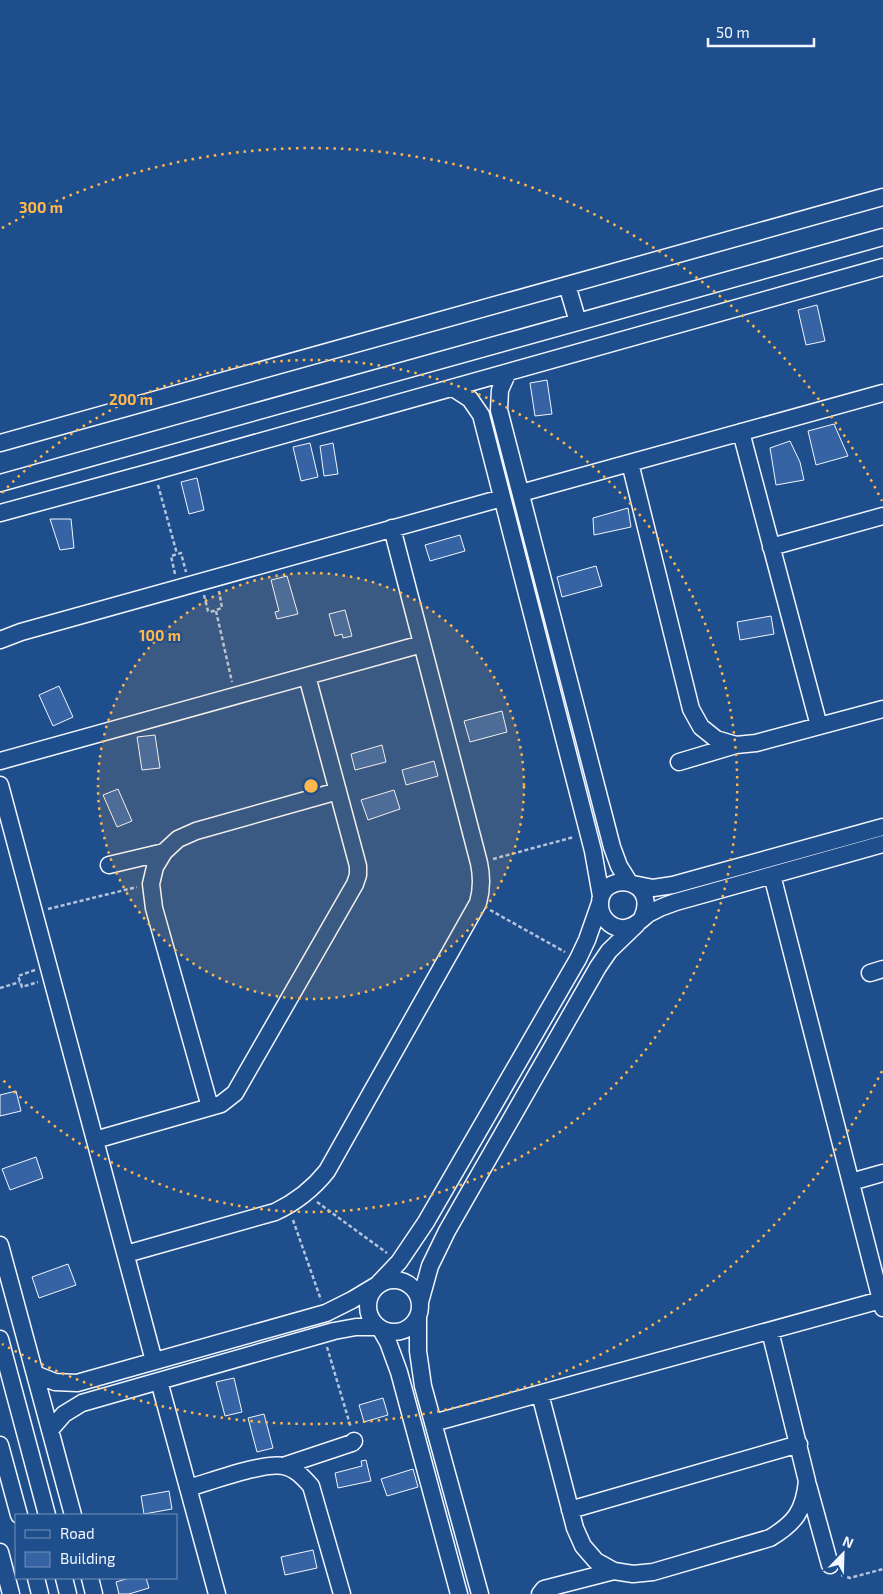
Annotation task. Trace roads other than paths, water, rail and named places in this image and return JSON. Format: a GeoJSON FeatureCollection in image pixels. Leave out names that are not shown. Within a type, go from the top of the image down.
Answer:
{"type":"FeatureCollection","features":[{"type":"Feature","properties":{"kind":"street"},"geometry":{"type":"LineString","coordinates":[[0,443],[883,197]]}},
{"type":"Feature","properties":{"kind":"street"},"geometry":{"type":"LineString","coordinates":[[0,483],[883,237]]}},
{"type":"Feature","properties":{"kind":"street"},"geometry":{"type":"LineString","coordinates":[[0,513],[883,267]]}},
{"type":"Feature","properties":{"kind":"street"},"geometry":{"type":"LineString","coordinates":[[567,285],[578,322]]}},
{"type":"Feature","properties":{"kind":"street"},"geometry":{"type":"LineString","coordinates":[[508,372],[500,390],[500,410],[521,493],[612,847],[619,866],[631,883],[640,888],[644,895],[646,911],[603,959],[447,1231],[430,1266],[419,1309],[409,1327],[402,1330],[387,1331],[372,1321],[368,1298],[378,1284],[399,1262],[426,1222],[578,959],[605,890],[616,883],[631,883],[653,888],[672,885],[883,827]]}},
{"type":"Feature","properties":{"kind":"street"},"geometry":{"type":"LineString","coordinates":[[453,388],[470,399],[481,415],[596,862],[601,912],[605,919],[612,925],[620,928],[629,928],[667,905],[883,844]]}},
{"type":"Feature","properties":{"kind":"street"},"geometry":{"type":"LineString","coordinates":[[521,493],[883,393]]}},
{"type":"Feature","properties":{"kind":"street"},"geometry":{"type":"LineString","coordinates":[[741,432],[819,726]]}},
{"type":"Feature","properties":{"kind":"street"},"geometry":{"type":"LineString","coordinates":[[630,463],[691,709],[701,727],[716,740],[736,745]]}},
{"type":"Feature","properties":{"kind":"street"},"geometry":{"type":"LineString","coordinates":[[0,640],[21,632],[502,498]]}},
{"type":"Feature","properties":{"kind":"street"},"geometry":{"type":"LineString","coordinates":[[772,547],[883,516]]}},
{"type":"Feature","properties":{"kind":"street"},"geometry":{"type":"LineString","coordinates":[[126,1254],[275,1212],[306,1194],[327,1171],[478,903],[482,890],[479,862],[392,528]]}},
{"type":"Feature","properties":{"kind":"street"},"geometry":{"type":"LineString","coordinates":[[0,761],[422,644]]}},
{"type":"Feature","properties":{"kind":"street"},"geometry":{"type":"LineString","coordinates":[[95,1140],[210,1107],[228,1099],[240,1086],[357,879],[358,866],[307,676]]}},
{"type":"Feature","properties":{"kind":"street"},"geometry":{"type":"LineString","coordinates":[[679,762],[736,745],[756,742],[883,709]]}},
{"type":"Feature","properties":{"kind":"street"},"geometry":{"type":"LineString","coordinates":[[0,785],[154,1361]]}},
{"type":"Feature","properties":{"kind":"street"},"geometry":{"type":"LineString","coordinates":[[210,1107],[154,908],[151,884],[155,867],[164,852],[178,839],[196,831],[338,790]]}},
{"type":"Feature","properties":{"kind":"street"},"geometry":{"type":"LineString","coordinates":[[109,865],[164,852]]}},
{"type":"Feature","properties":{"kind":"street"},"geometry":{"type":"LineString","coordinates":[[433,1423],[770,1331],[882,1304],[772,875]]}},
{"type":"Feature","properties":{"kind":"street"},"geometry":{"type":"LineString","coordinates":[[851,1182],[883,1173]]}},
{"type":"Feature","properties":{"kind":"street"},"geometry":{"type":"LineString","coordinates":[[0,1245],[73,1514]]}},
{"type":"Feature","properties":{"kind":"street"},"geometry":{"type":"LineString","coordinates":[[35,1374],[55,1382],[77,1383],[326,1313],[388,1280],[405,1282],[417,1294],[420,1369],[480,1594]]}},
{"type":"Feature","properties":{"kind":"street"},"geometry":{"type":"LineString","coordinates":[[50,1430],[64,1414],[82,1403],[344,1328],[379,1327]]}},
{"type":"Feature","properties":{"kind":"street"},"geometry":{"type":"LineString","coordinates":[[379,1327],[388,1342],[399,1372],[459,1594]]}},
{"type":"Feature","properties":{"kind":"street"},"geometry":{"type":"LineString","coordinates":[[770,1331],[807,1481],[830,1564]]}},
{"type":"Feature","properties":{"kind":"street"},"geometry":{"type":"LineString","coordinates":[[0,1339],[47,1514]]}},
{"type":"Feature","properties":{"kind":"street"},"geometry":{"type":"LineString","coordinates":[[159,1381],[217,1594]]}},
{"type":"Feature","properties":{"kind":"street"},"geometry":{"type":"LineString","coordinates":[[540,1394],[570,1510],[583,1546],[596,1561],[614,1571],[633,1574],[653,1572],[770,1538],[786,1529],[798,1516],[805,1499],[807,1481]]}},
{"type":"Feature","properties":{"kind":"street"},"geometry":{"type":"LineString","coordinates":[[188,1488],[266,1466],[284,1466],[354,1441]]}},
{"type":"Feature","properties":{"kind":"street"},"geometry":{"type":"LineString","coordinates":[[570,1510],[799,1444]]}},
{"type":"Feature","properties":{"kind":"street"},"geometry":{"type":"LineString","coordinates":[[0,1445],[19,1514]]}},
{"type":"Feature","properties":{"kind":"street"},"geometry":{"type":"LineString","coordinates":[[284,1466],[299,1473],[311,1486],[342,1594]]}},
{"type":"Feature","properties":{"kind":"street"},"geometry":{"type":"LineString","coordinates":[[0,1552],[12,1594]]}},
{"type":"Feature","properties":{"kind":"street"},"geometry":{"type":"LineString","coordinates":[[540,1594],[544,1589],[614,1571]]}},
{"type":"Feature","properties":{"kind":"street"},"geometry":{"type":"LineString","coordinates":[[36,1579],[40,1594]]}},
{"type":"Feature","properties":{"kind":"street"},"geometry":{"type":"LineString","coordinates":[[64,1579],[68,1594]]}},
{"type":"Feature","properties":{"kind":"street"},"geometry":{"type":"LineString","coordinates":[[90,1579],[94,1594]]}}]}
